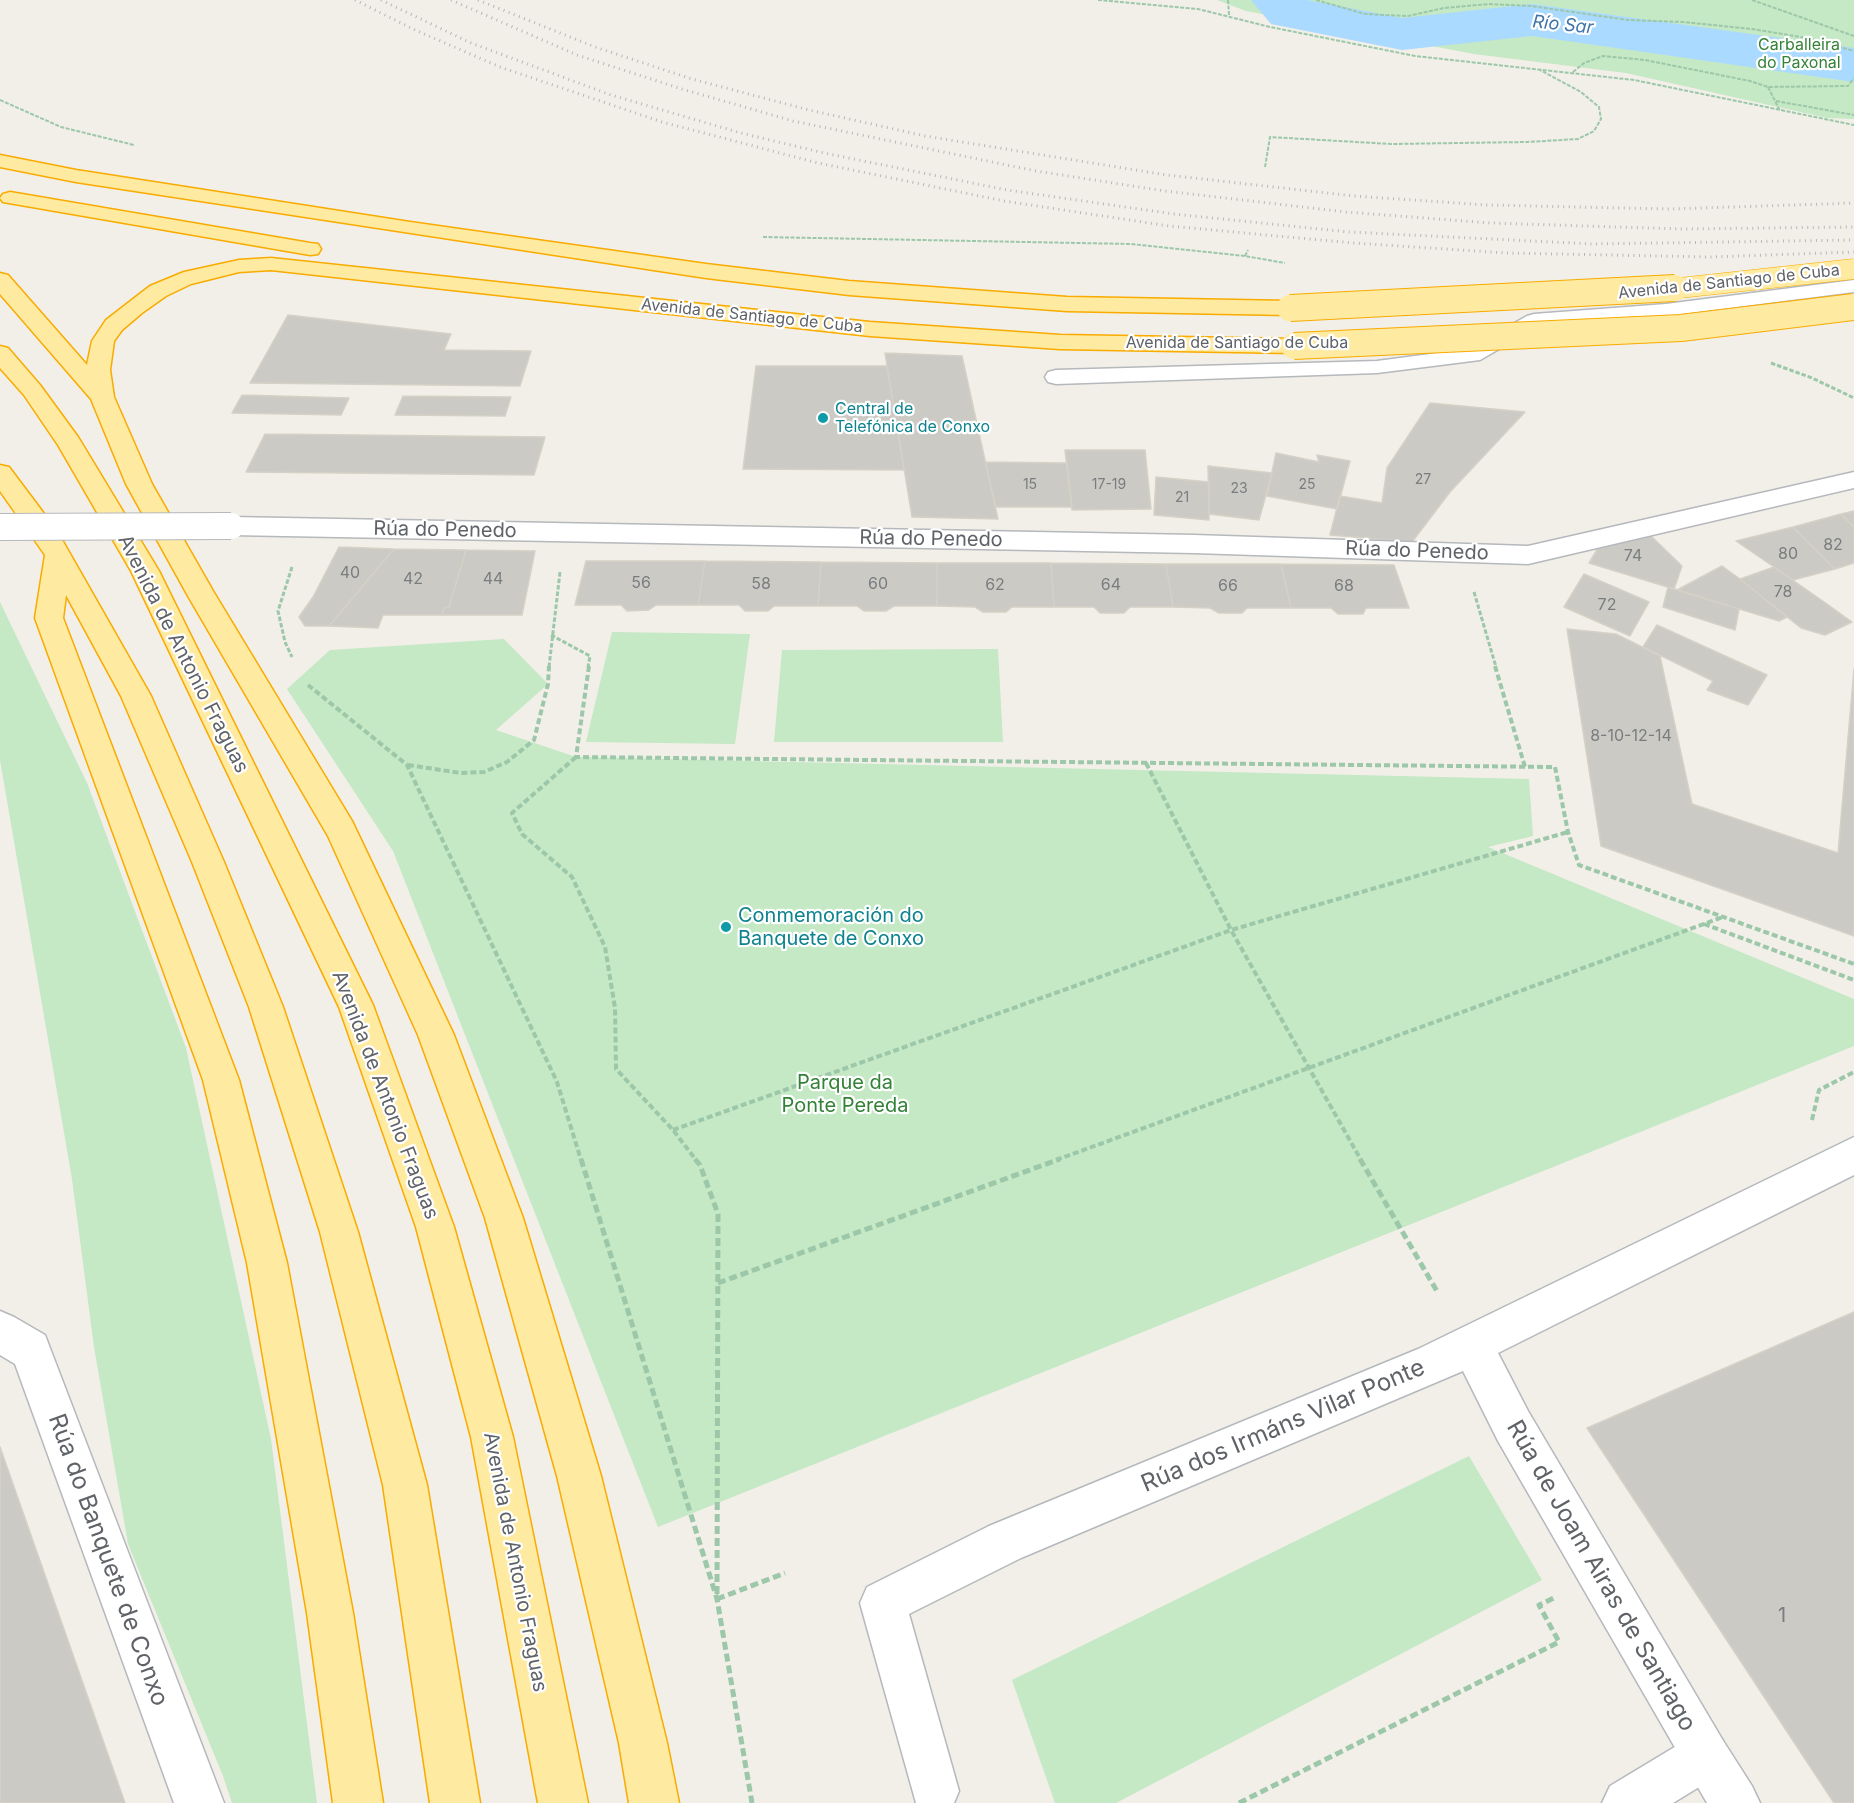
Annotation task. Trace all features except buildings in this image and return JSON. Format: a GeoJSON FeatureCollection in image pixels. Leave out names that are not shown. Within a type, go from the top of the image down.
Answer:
{"type":"FeatureCollection","features":[{"type":"Feature","properties":{"kind":"highway","name":"Avenida de Santiago de Cuba"},"geometry":{"type":"LineString","coordinates":[[0,161],[75,176],[706,271],[849,288],[1067,304],[1290,308],[1650,291],[1854,269]]}},
{"type":"Feature","properties":{"kind":"highway"},"geometry":{"type":"LineString","coordinates":[[10,198],[620,301]]}},
{"type":"Feature","properties":{"kind":"highway"},"geometry":{"type":"LineString","coordinates":[[102,397],[99,359],[103,341],[114,325],[158,291],[184,279],[239,266],[295,265],[620,301]]}},
{"type":"Feature","properties":{"kind":"highway"},"geometry":{"type":"LineString","coordinates":[[0,280],[102,397],[139,484],[202,596],[342,830],[441,1046],[504,1218],[579,1476],[643,1743],[654,1803]]}},
{"type":"Feature","properties":{"kind":"highway","name":"Avenida de Santiago de Cuba"},"geometry":{"type":"LineString","coordinates":[[620,301],[870,329],[1048,341],[1294,346],[1681,328],[1854,307]]}},
{"type":"Feature","properties":{"kind":"highway","name":"Avenida de Antonio Fraguas"},"geometry":{"type":"LineString","coordinates":[[0,353],[32,390],[69,443],[145,571],[356,1005],[435,1227],[492,1437],[562,1803]]}},
{"type":"Feature","properties":{"kind":"highway"},"geometry":{"type":"LineString","coordinates":[[0,473],[48,537],[136,696],[208,862],[266,1007],[339,1232],[405,1485],[455,1803]]}},
{"type":"Feature","properties":{"kind":"highway"},"geometry":{"type":"LineString","coordinates":[[139,484],[145,571]]}},
{"type":"Feature","properties":{"kind":"highway"},"geometry":{"type":"LineString","coordinates":[[58,555],[49,618],[221,1080],[267,1263],[330,1613],[358,1803]]}},
{"type":"Feature","properties":{"kind":"highway"},"geometry":{"type":"LineString","coordinates":[[202,596],[251,789]]}},
{"type":"Feature","properties":{"kind":"street","name":"Rúa do Penedo"},"geometry":{"type":"LineString","coordinates":[[0,527],[305,527],[1170,544],[1528,555],[1854,480]]}},
{"type":"Feature","properties":{"kind":"street","name":"Rúa dos Irmáns Vilar Ponte"},"geometry":{"type":"LineString","coordinates":[[935,1791],[883,1604],[1005,1542],[1472,1346],[1854,1155]]}},
{"type":"Feature","properties":{"kind":"street","name":"Rúa do Banquete de Conxo"},"geometry":{"type":"LineString","coordinates":[[0,1331],[30,1350],[199,1803]]}},
{"type":"Feature","properties":{"kind":"street","name":"Rúa de Joam Airas de Santiago"},"geometry":{"type":"LineString","coordinates":[[1472,1346],[1513,1426],[1705,1756],[1735,1803]]}},
{"type":"Feature","properties":{"kind":"street"},"geometry":{"type":"LineString","coordinates":[[1627,1803],[1705,1756]]}},
{"type":"Feature","properties":{"kind":"lane"},"geometry":{"type":"LineString","coordinates":[[1056,377],[1377,367],[1473,355],[1534,320],[1666,310],[1854,286]]}},
{"type":"Feature","properties":{"kind":"path"},"geometry":{"type":"LineString","coordinates":[[1098,0],[1163,5],[1229,15],[1270,27],[1415,56],[1634,80],[1854,125]]}},
{"type":"Feature","properties":{"kind":"path"},"geometry":{"type":"LineString","coordinates":[[1228,0],[1229,15]]}},
{"type":"Feature","properties":{"kind":"path"},"geometry":{"type":"LineString","coordinates":[[1316,0],[1365,14],[1408,16],[1444,8],[1489,4],[1531,6],[1628,20],[1683,22],[1752,29],[1807,38],[1854,51]]}},
{"type":"Feature","properties":{"kind":"path"},"geometry":{"type":"LineString","coordinates":[[1752,0],[1853,34]]}},
{"type":"Feature","properties":{"kind":"path"},"geometry":{"type":"LineString","coordinates":[[1573,73],[1584,63],[1603,56],[1645,60],[1750,81],[1768,87],[1854,87]]}},
{"type":"Feature","properties":{"kind":"path"},"geometry":{"type":"LineString","coordinates":[[1264,167],[1269,137],[1391,144],[1527,142],[1578,139],[1594,131],[1600,119],[1599,107],[1581,92],[1538,69]]}},
{"type":"Feature","properties":{"kind":"path"},"geometry":{"type":"LineString","coordinates":[[1848,86],[1853,79]]}},
{"type":"Feature","properties":{"kind":"path"},"geometry":{"type":"LineString","coordinates":[[1768,87],[1780,111]]}},
{"type":"Feature","properties":{"kind":"path"},"geometry":{"type":"LineString","coordinates":[[0,100],[61,127],[141,147]]}},
{"type":"Feature","properties":{"kind":"path"},"geometry":{"type":"LineString","coordinates":[[1776,101],[1854,115]]}},
{"type":"Feature","properties":{"kind":"path"},"geometry":{"type":"LineString","coordinates":[[760,237],[1131,244],[1245,256],[1289,264]]}},
{"type":"Feature","properties":{"kind":"path"},"geometry":{"type":"LineString","coordinates":[[1245,256],[1248,250]]}},
{"type":"Feature","properties":{"kind":"path"},"geometry":{"type":"LineString","coordinates":[[295,662],[285,642],[278,611],[305,527]]}},
{"type":"Feature","properties":{"kind":"path"},"geometry":{"type":"LineString","coordinates":[[407,765],[461,773],[484,772],[507,762],[534,740],[548,684],[551,635],[566,532]]}},
{"type":"Feature","properties":{"kind":"path"},"geometry":{"type":"LineString","coordinates":[[1472,586],[1525,767]]}},
{"type":"Feature","properties":{"kind":"path"},"geometry":{"type":"LineString","coordinates":[[551,635],[590,656],[576,757],[512,813],[522,834],[572,877],[605,947],[615,1008],[616,1069],[673,1130],[700,1165],[718,1214],[717,1599]]}},
{"type":"Feature","properties":{"kind":"path"},"geometry":{"type":"LineString","coordinates":[[304,682],[407,765],[557,1082],[717,1599],[752,1803]]}},
{"type":"Feature","properties":{"kind":"path"},"geometry":{"type":"LineString","coordinates":[[576,757],[1555,767],[1568,832],[1579,865],[1854,964]]}},
{"type":"Feature","properties":{"kind":"path"},"geometry":{"type":"LineString","coordinates":[[1146,763],[1231,930],[1307,1067],[1438,1293]]}},
{"type":"Feature","properties":{"kind":"path"},"geometry":{"type":"LineString","coordinates":[[673,1130],[1231,930],[1568,832]]}},
{"type":"Feature","properties":{"kind":"path"},"geometry":{"type":"LineString","coordinates":[[718,1283],[1723,916]]}},
{"type":"Feature","properties":{"kind":"path"},"geometry":{"type":"LineString","coordinates":[[1704,924],[1854,980]]}},
{"type":"Feature","properties":{"kind":"path"},"geometry":{"type":"LineString","coordinates":[[1812,1120],[1819,1090],[1854,1072]]}},
{"type":"Feature","properties":{"kind":"path"},"geometry":{"type":"LineString","coordinates":[[717,1599],[785,1573]]}},
{"type":"Feature","properties":{"kind":"path"},"geometry":{"type":"LineString","coordinates":[[1239,1803],[1559,1642],[1539,1605]]}},
{"type":"Feature","properties":{"kind":"green space","name":"Carballeira do Paxonal"},"geometry":{"type":"Polygon","coordinates":[[[1217,0],[1854,0],[1854,119],[1827,118],[1626,73],[1474,54],[1246,11],[1217,0]]]}},
{"type":"Feature","properties":{"kind":"green space"},"geometry":{"type":"Polygon","coordinates":[[[0,602],[87,783],[186,1048],[271,1439],[317,1803],[232,1803],[128,1544],[94,1347],[72,1179],[0,760],[0,602]]]}},
{"type":"Feature","properties":{"kind":"green space"},"geometry":{"type":"Polygon","coordinates":[[[612,632],[750,634],[735,744],[586,742],[612,632]]]}},
{"type":"Feature","properties":{"kind":"green space","name":"Parque da Ponte Pereda"},"geometry":{"type":"Polygon","coordinates":[[[504,639],[548,684],[496,730],[576,757],[1529,779],[1533,836],[1488,847],[1854,999],[1854,1046],[658,1527],[393,851],[287,689],[330,650],[504,639]]]}},
{"type":"Feature","properties":{"kind":"green space"},"geometry":{"type":"Polygon","coordinates":[[[998,649],[1003,742],[774,742],[782,650],[998,649]]]}},
{"type":"Feature","properties":{"kind":"green space"},"geometry":{"type":"Polygon","coordinates":[[[1469,1456],[1542,1580],[1116,1803],[1055,1803],[1012,1680],[1469,1456]]]}},
{"type":"Feature","properties":{"kind":"waterway","name":"Río Sar"},"geometry":{"type":"LineString","coordinates":[[1277,0],[1290,13],[1402,34],[1532,20],[1854,65]]}},
{"type":"Feature","properties":{"kind":"railway"},"geometry":{"type":"LineString","coordinates":[[355,0],[413,29],[500,67],[662,122],[818,163],[1004,201],[1169,226],[1354,243],[1506,253],[1711,257],[1854,252]]}},
{"type":"Feature","properties":{"kind":"railway"},"geometry":{"type":"LineString","coordinates":[[381,0],[471,43],[611,95],[741,133],[824,153],[1007,190],[1174,214],[1349,232],[1593,244],[1854,240]]}},
{"type":"Feature","properties":{"kind":"railway"},"geometry":{"type":"LineString","coordinates":[[451,0],[577,55],[682,89],[793,121],[1036,171],[1165,191],[1346,212],[1491,223],[1682,229],[1854,227]]}},
{"type":"Feature","properties":{"kind":"railway"},"geometry":{"type":"LineString","coordinates":[[478,0],[595,47],[692,79],[809,110],[925,136],[1167,175],[1354,196],[1487,205],[1670,209],[1854,203]]}},
{"type":"Feature","properties":{"kind":"place","name":"Central de Telefónica de Conxo"},"geometry":{"type":"Point","coordinates":[823,418]}},
{"type":"Feature","properties":{"kind":"place","name":"Conmemoración do Banquete de Conxo"},"geometry":{"type":"Point","coordinates":[726,927]}}]}
